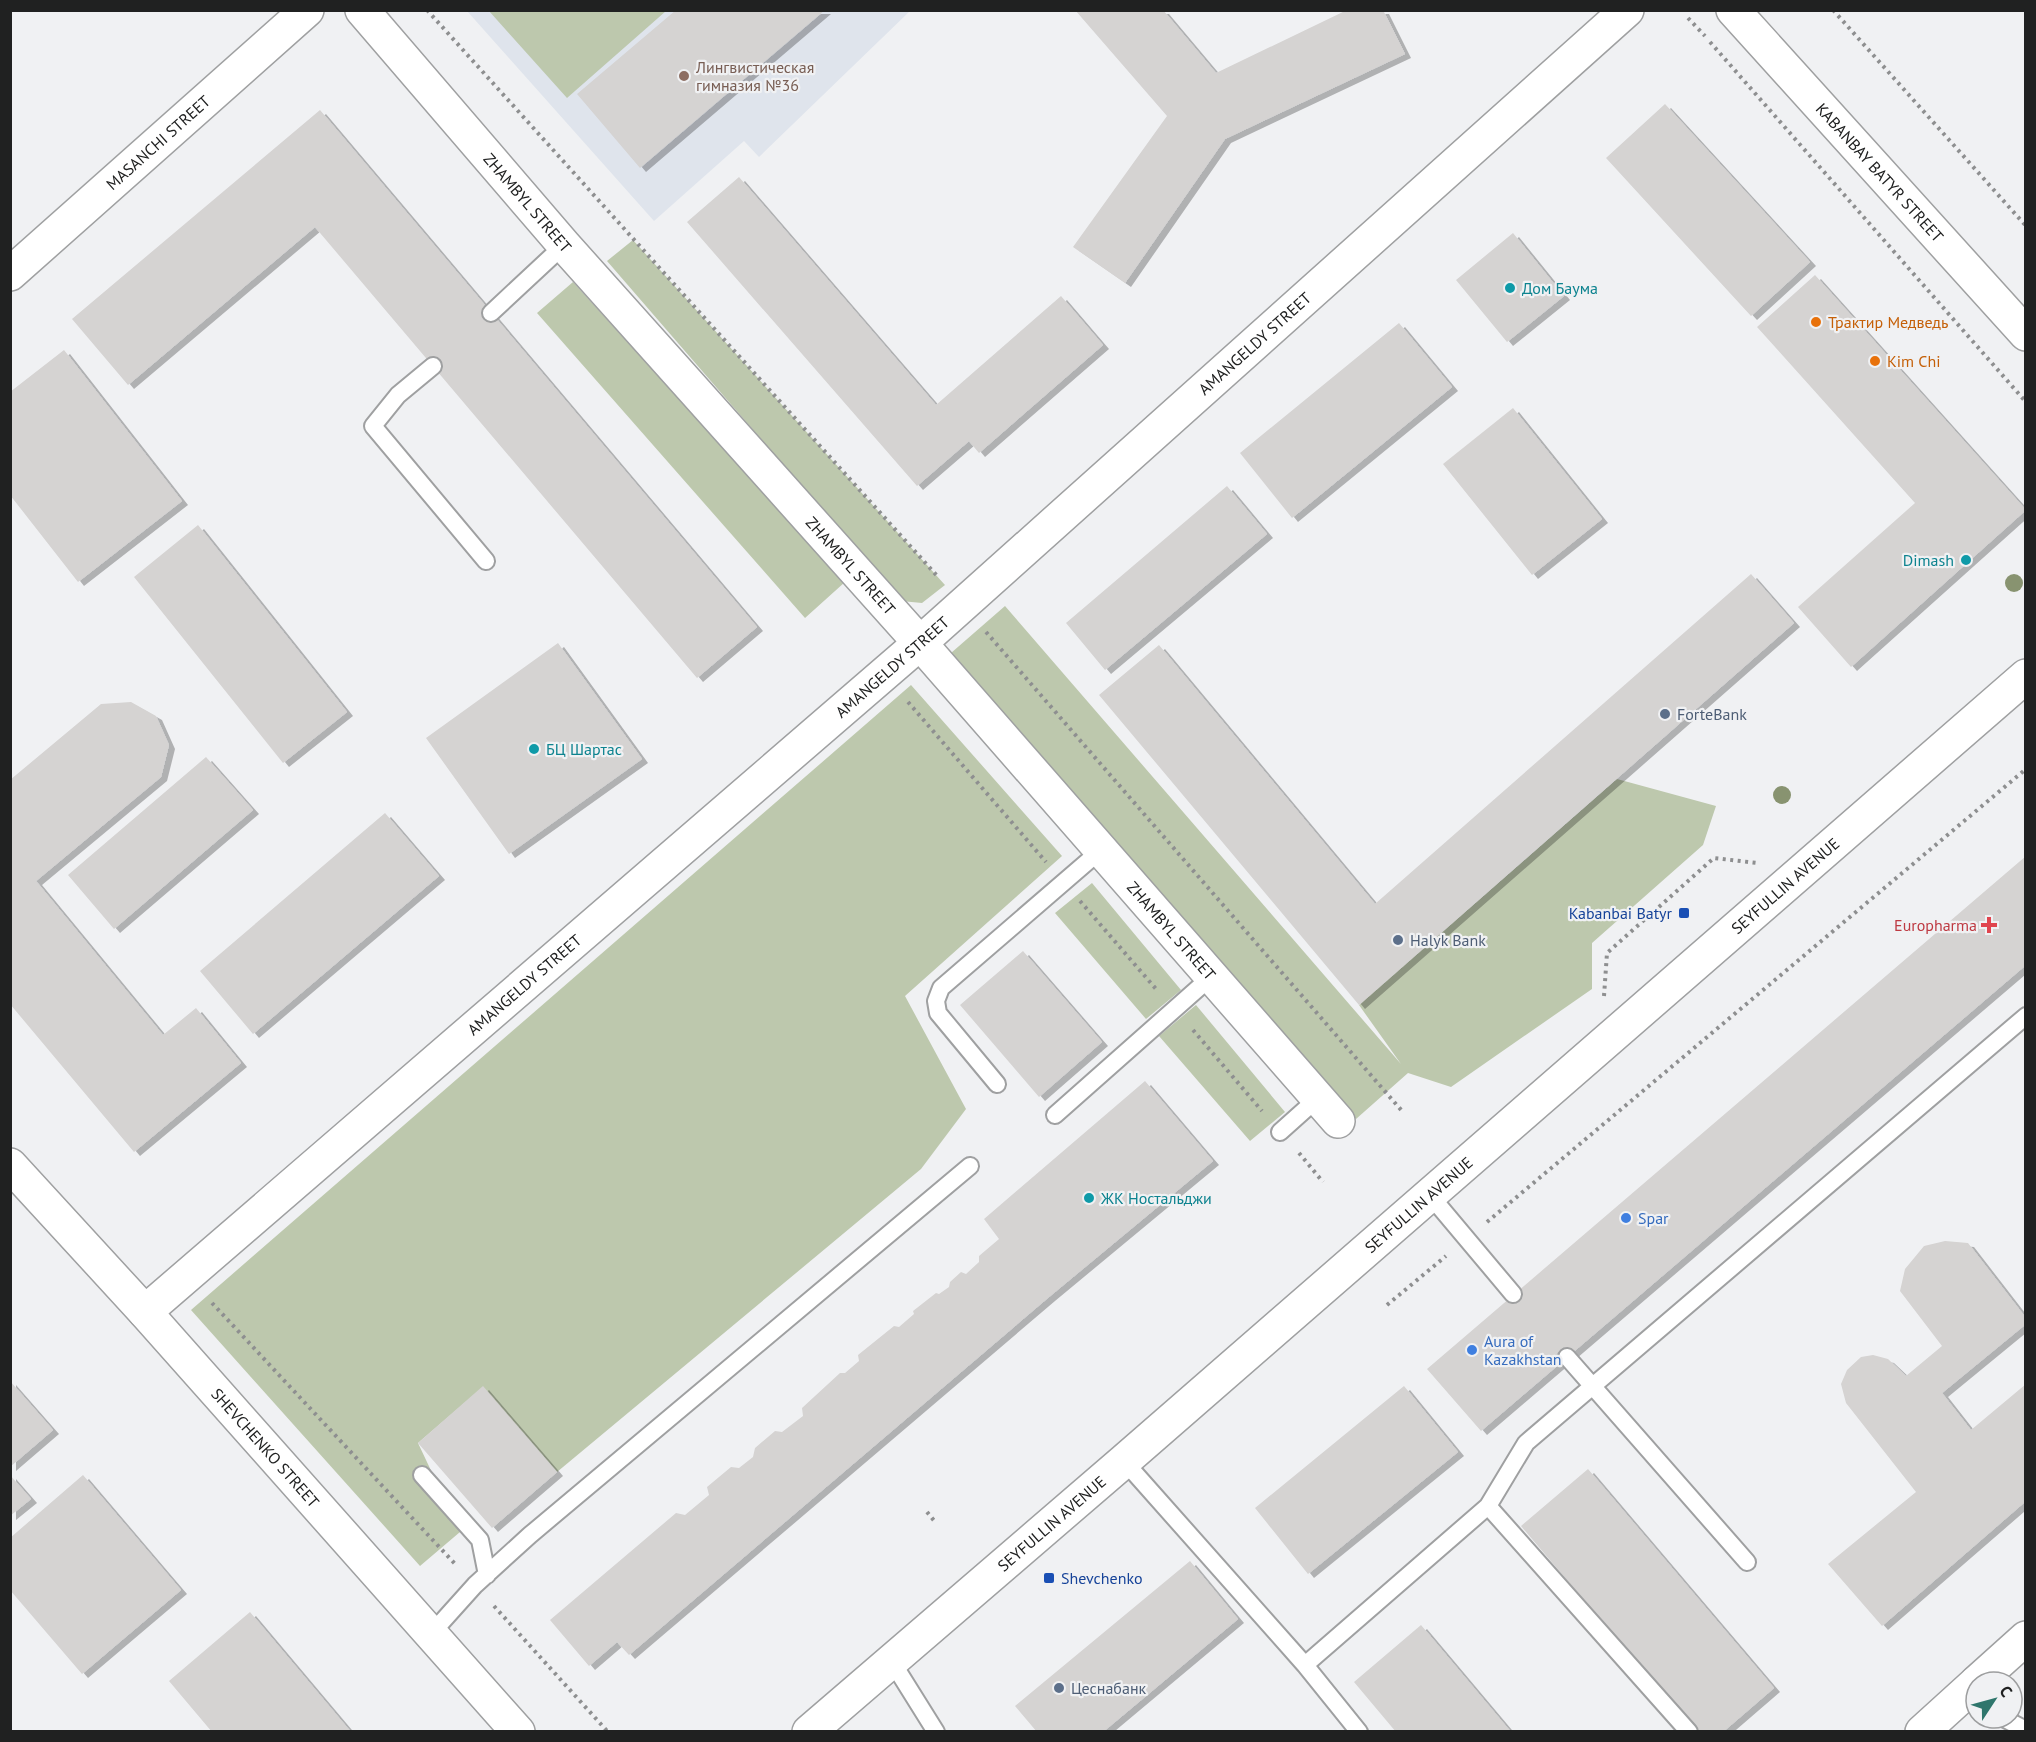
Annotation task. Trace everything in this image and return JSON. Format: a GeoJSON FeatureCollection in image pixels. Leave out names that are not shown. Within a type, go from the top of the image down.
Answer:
{"type":"FeatureCollection","features":[{"type":"Feature","properties":{"kind":"street","name":"MASANCHI STREET"},"geometry":{"type":"LineString","coordinates":[[10,274],[307,10]]}},
{"type":"Feature","properties":{"kind":"street","name":"ZHAMBYL STREET"},"geometry":{"type":"LineString","coordinates":[[362,10],[564,245],[920,643],[1328,1110]]}},
{"type":"Feature","properties":{"kind":"street","name":"AMANGELDY STREET"},"geometry":{"type":"LineString","coordinates":[[145,1312],[920,643],[1627,10]]}},
{"type":"Feature","properties":{"kind":"street","name":"KABANBAY BATYR STREET"},"geometry":{"type":"LineString","coordinates":[[1733,10],[2025,334]]}},
{"type":"Feature","properties":{"kind":"street","name":"SEYFULLIN AVENUE"},"geometry":{"type":"LineString","coordinates":[[809,1731],[1124,1461],[2025,676]]}},
{"type":"Feature","properties":{"kind":"street","name":"SHEVCHENKO STREET"},"geometry":{"type":"LineString","coordinates":[[10,1165],[145,1312],[518,1731]]}},
{"type":"Feature","properties":{"kind":"street"},"geometry":{"type":"LineString","coordinates":[[1994,1670],[2025,1638]]}},
{"type":"Feature","properties":{"kind":"street"},"geometry":{"type":"LineString","coordinates":[[1922,1731],[1964,1698]]}},
{"type":"Feature","properties":{"kind":"lane"},"geometry":{"type":"LineString","coordinates":[[491,313],[564,245]]}},
{"type":"Feature","properties":{"kind":"lane"},"geometry":{"type":"LineString","coordinates":[[433,366],[398,395],[373,426],[486,561]]}},
{"type":"Feature","properties":{"kind":"lane"},"geometry":{"type":"LineString","coordinates":[[998,1084],[938,1013],[936,1001],[941,988],[1101,850]]}},
{"type":"Feature","properties":{"kind":"lane"},"geometry":{"type":"LineString","coordinates":[[1055,1115],[1212,976]]}},
{"type":"Feature","properties":{"kind":"lane"},"geometry":{"type":"LineString","coordinates":[[1305,1665],[1488,1506],[1526,1443],[2025,1016]]}},
{"type":"Feature","properties":{"kind":"lane"},"geometry":{"type":"LineString","coordinates":[[1280,1132],[1328,1110]]}},
{"type":"Feature","properties":{"kind":"lane"},"geometry":{"type":"LineString","coordinates":[[431,1634],[481,1580],[539,1528],[970,1166]]}},
{"type":"Feature","properties":{"kind":"lane"},"geometry":{"type":"LineString","coordinates":[[1429,1194],[1514,1294]]}},
{"type":"Feature","properties":{"kind":"lane"},"geometry":{"type":"LineString","coordinates":[[1567,1357],[1747,1562]]}},
{"type":"Feature","properties":{"kind":"lane"},"geometry":{"type":"LineString","coordinates":[[1124,1461],[1305,1665],[1359,1731]]}},
{"type":"Feature","properties":{"kind":"lane"},"geometry":{"type":"LineString","coordinates":[[422,1475],[480,1540],[481,1580]]}},
{"type":"Feature","properties":{"kind":"lane"},"geometry":{"type":"LineString","coordinates":[[1488,1506],[1689,1731]]}},
{"type":"Feature","properties":{"kind":"lane"},"geometry":{"type":"LineString","coordinates":[[891,1660],[936,1731]]}},
{"type":"Feature","properties":{"kind":"path"},"geometry":{"type":"LineString","coordinates":[[427,10],[945,585]]}},
{"type":"Feature","properties":{"kind":"path"},"geometry":{"type":"LineString","coordinates":[[1833,10],[2025,226]]}},
{"type":"Feature","properties":{"kind":"path"},"geometry":{"type":"LineString","coordinates":[[1688,18],[2025,402]]}},
{"type":"Feature","properties":{"kind":"path"},"geometry":{"type":"LineString","coordinates":[[985,631],[1402,1112]]}},
{"type":"Feature","properties":{"kind":"path"},"geometry":{"type":"LineString","coordinates":[[884,674],[1323,1182]]}},
{"type":"Feature","properties":{"kind":"path"},"geometry":{"type":"LineString","coordinates":[[1387,1305],[2025,769]]}},
{"type":"Feature","properties":{"kind":"path"},"geometry":{"type":"LineString","coordinates":[[1601,1045],[1607,953],[1714,858],[1805,868]]}},
{"type":"Feature","properties":{"kind":"path"},"geometry":{"type":"LineString","coordinates":[[187,1276],[481,1580],[608,1731]]}},
{"type":"Feature","properties":{"kind":"path"},"geometry":{"type":"LineString","coordinates":[[927,1512],[936,1523]]}},
{"type":"Feature","properties":{"kind":"shaded area","name":"Лингвистическая гимназия №36"},"geometry":{"type":"Polygon","coordinates":[[[467,11],[910,11],[759,157],[744,141],[654,221],[467,11]]]}},
{"type":"Feature","properties":{"kind":"green space"},"geometry":{"type":"Polygon","coordinates":[[[489,11],[666,11],[567,98],[489,11]]]}},
{"type":"Feature","properties":{"kind":"green space"},"geometry":{"type":"Polygon","coordinates":[[[633,240],[945,585],[922,603],[901,601],[607,261],[633,240]]]}},
{"type":"Feature","properties":{"kind":"green space"},"geometry":{"type":"Polygon","coordinates":[[[573,282],[845,582],[805,618],[537,313],[573,282]]]}},
{"type":"Feature","properties":{"kind":"green space"},"geometry":{"type":"Polygon","coordinates":[[[1005,606],[1401,1064],[1359,1005],[1617,779],[1716,806],[1703,845],[1592,943],[1592,989],[1451,1087],[1408,1073],[1356,1119],[951,653],[1005,606]]]}},
{"type":"Feature","properties":{"kind":"green space"},"geometry":{"type":"Polygon","coordinates":[[[911,685],[1062,856],[905,996],[966,1109],[921,1169],[557,1472],[483,1387],[418,1443],[460,1532],[420,1566],[191,1310],[911,685]]]}},
{"type":"Feature","properties":{"kind":"green space"},"geometry":{"type":"Polygon","coordinates":[[[1092,883],[1181,990],[1146,1019],[1055,913],[1092,883]]]}},
{"type":"Feature","properties":{"kind":"green space"},"geometry":{"type":"Polygon","coordinates":[[[1196,1005],[1285,1112],[1250,1141],[1159,1036],[1196,1005]]]}},
{"type":"Feature","properties":{"kind":"building"},"geometry":{"type":"Polygon","coordinates":[[[676,10],[825,10],[640,168],[577,94],[676,10]]]}},
{"type":"Feature","properties":{"kind":"building"},"geometry":{"type":"Polygon","coordinates":[[[1075,10],[1163,10],[1216,73],[1347,10],[1383,10],[1405,54],[1225,139],[1125,283],[1073,247],[1167,116],[1075,10]]]}},
{"type":"Feature","properties":{"kind":"building"},"geometry":{"type":"Polygon","coordinates":[[[1665,104],[1810,262],[1751,316],[1606,158],[1665,104]]]}},
{"type":"Feature","properties":{"kind":"building"},"geometry":{"type":"Polygon","coordinates":[[[320,110],[757,627],[697,678],[315,227],[128,385],[72,319],[320,110]]]}},
{"type":"Feature","properties":{"kind":"building"},"geometry":{"type":"Polygon","coordinates":[[[739,177],[936,405],[1061,296],[1103,345],[979,453],[969,441],[917,486],[687,222],[739,177]]]}},
{"type":"Feature","properties":{"kind":"building","name":"Дом Баума"},"geometry":{"type":"Polygon","coordinates":[[[1513,233],[1564,296],[1507,342],[1456,280],[1513,233]]]}},
{"type":"Feature","properties":{"kind":"building"},"geometry":{"type":"Polygon","coordinates":[[[1815,275],[2026,510],[1851,667],[1798,607],[1915,503],[1757,327],[1815,275]]]}},
{"type":"Feature","properties":{"kind":"building"},"geometry":{"type":"Polygon","coordinates":[[[1399,323],[1452,387],[1292,518],[1240,453],[1399,323]]]}},
{"type":"Feature","properties":{"kind":"building"},"geometry":{"type":"Polygon","coordinates":[[[64,350],[182,501],[78,582],[10,495],[10,392],[64,350]]]}},
{"type":"Feature","properties":{"kind":"building"},"geometry":{"type":"Polygon","coordinates":[[[1513,408],[1602,519],[1532,575],[1443,464],[1513,408]]]}},
{"type":"Feature","properties":{"kind":"building"},"geometry":{"type":"Polygon","coordinates":[[[1227,486],[1267,534],[1105,670],[1066,623],[1227,486]]]}},
{"type":"Feature","properties":{"kind":"building"},"geometry":{"type":"Polygon","coordinates":[[[198,525],[347,712],[283,763],[134,577],[198,525]]]}},
{"type":"Feature","properties":{"kind":"building"},"geometry":{"type":"Polygon","coordinates":[[[1751,574],[1794,623],[1359,1005],[1099,695],[1159,645],[1375,904],[1751,574]]]}},
{"type":"Feature","properties":{"kind":"building","name":"БЦ Шартас"},"geometry":{"type":"Polygon","coordinates":[[[558,643],[642,759],[509,854],[426,738],[558,643]]]}},
{"type":"Feature","properties":{"kind":"building"},"geometry":{"type":"Polygon","coordinates":[[[131,702],[156,716],[169,745],[161,777],[36,881],[163,1035],[196,1008],[241,1063],[134,1152],[10,1004],[10,780],[101,704],[131,702]]]}},
{"type":"Feature","properties":{"kind":"building"},"geometry":{"type":"Polygon","coordinates":[[[206,757],[253,810],[114,929],[68,875],[206,757]]]}},
{"type":"Feature","properties":{"kind":"building"},"geometry":{"type":"Polygon","coordinates":[[[385,813],[439,876],[253,1034],[200,971],[385,813]]]}},
{"type":"Feature","properties":{"kind":"building"},"geometry":{"type":"Polygon","coordinates":[[[2026,856],[2026,965],[1481,1431],[1427,1369],[2026,856]]]}},
{"type":"Feature","properties":{"kind":"building"},"geometry":{"type":"Polygon","coordinates":[[[1023,951],[1102,1042],[1039,1097],[960,1005],[1023,951]]]}},
{"type":"Feature","properties":{"kind":"building"},"geometry":{"type":"Polygon","coordinates":[[[1145,1081],[1213,1161],[1049,1297],[629,1655],[617,1642],[589,1666],[550,1620],[676,1513],[685,1515],[709,1495],[707,1487],[731,1467],[739,1468],[753,1457],[755,1448],[775,1431],[782,1432],[803,1416],[802,1408],[840,1373],[845,1373],[859,1361],[858,1355],[894,1326],[899,1327],[914,1314],[913,1311],[936,1293],[939,1294],[949,1287],[950,1282],[961,1272],[966,1274],[979,1262],[979,1256],[999,1239],[984,1219],[1145,1081]]]}},
{"type":"Feature","properties":{"kind":"building"},"geometry":{"type":"Polygon","coordinates":[[[1945,1241],[1968,1243],[2026,1318],[2026,1324],[1942,1393],[1971,1430],[2026,1384],[2026,1501],[1882,1626],[1828,1564],[1916,1492],[1846,1403],[1841,1384],[1847,1370],[1861,1357],[1873,1355],[1888,1359],[1906,1376],[1942,1346],[1900,1291],[1905,1269],[1924,1246],[1945,1241]]]}},
{"type":"Feature","properties":{"kind":"building"},"geometry":{"type":"Polygon","coordinates":[[[10,1381],[53,1430],[10,1467],[10,1381]]]}},
{"type":"Feature","properties":{"kind":"building"},"geometry":{"type":"Polygon","coordinates":[[[483,1386],[557,1472],[492,1528],[418,1443],[483,1386]]]}},
{"type":"Feature","properties":{"kind":"building"},"geometry":{"type":"Polygon","coordinates":[[[1404,1386],[1458,1452],[1308,1574],[1255,1508],[1404,1386]]]}},
{"type":"Feature","properties":{"kind":"building"},"geometry":{"type":"Polygon","coordinates":[[[1588,1469],[1774,1688],[1723,1732],[1696,1732],[1521,1526],[1588,1469]]]}},
{"type":"Feature","properties":{"kind":"building"},"geometry":{"type":"Polygon","coordinates":[[[10,1475],[31,1499],[10,1516],[10,1475]]]}},
{"type":"Feature","properties":{"kind":"building"},"geometry":{"type":"Polygon","coordinates":[[[83,1475],[181,1590],[82,1674],[10,1590],[10,1538],[83,1475]]]}},
{"type":"Feature","properties":{"kind":"building"},"geometry":{"type":"Polygon","coordinates":[[[1190,1561],[1238,1619],[1103,1732],[1037,1732],[1015,1706],[1190,1561]]]}},
{"type":"Feature","properties":{"kind":"building"},"geometry":{"type":"Polygon","coordinates":[[[250,1612],[351,1732],[212,1732],[169,1681],[250,1612]]]}},
{"type":"Feature","properties":{"kind":"building"},"geometry":{"type":"Polygon","coordinates":[[[1421,1625],[1511,1732],[1396,1732],[1354,1682],[1421,1625]]]}},
{"type":"Feature","properties":{"kind":"place","name":"Лингвистическая гимназия №36"},"geometry":{"type":"Point","coordinates":[684,76]}},
{"type":"Feature","properties":{"kind":"place","name":"Дом Баума"},"geometry":{"type":"Point","coordinates":[1510,288]}},
{"type":"Feature","properties":{"kind":"place","name":"Трактир Медведь"},"geometry":{"type":"Point","coordinates":[1816,322]}},
{"type":"Feature","properties":{"kind":"place","name":"Kim Chi"},"geometry":{"type":"Point","coordinates":[1875,361]}},
{"type":"Feature","properties":{"kind":"place","name":"Dimash"},"geometry":{"type":"Point","coordinates":[1966,560]}},
{"type":"Feature","properties":{"kind":"place","name":"ForteBank"},"geometry":{"type":"Point","coordinates":[1665,714]}},
{"type":"Feature","properties":{"kind":"place","name":"БЦ Шартас"},"geometry":{"type":"Point","coordinates":[534,749]}},
{"type":"Feature","properties":{"kind":"place","name":"Kabanbai Batyr"},"geometry":{"type":"Point","coordinates":[1684,913]}},
{"type":"Feature","properties":{"kind":"place","name":"Europharma"},"geometry":{"type":"Point","coordinates":[1989,925]}},
{"type":"Feature","properties":{"kind":"place","name":"Halyk Bank"},"geometry":{"type":"Point","coordinates":[1398,940]}},
{"type":"Feature","properties":{"kind":"place","name":"ЖК Ностальджи"},"geometry":{"type":"Point","coordinates":[1089,1198]}},
{"type":"Feature","properties":{"kind":"place","name":"Spar"},"geometry":{"type":"Point","coordinates":[1626,1218]}},
{"type":"Feature","properties":{"kind":"place","name":"Aura of Kazakhstan"},"geometry":{"type":"Point","coordinates":[1472,1350]}},
{"type":"Feature","properties":{"kind":"place","name":"Shevchenko"},"geometry":{"type":"Point","coordinates":[1049,1578]}},
{"type":"Feature","properties":{"kind":"place","name":"Цеснабанк"},"geometry":{"type":"Point","coordinates":[1059,1688]}}]}
